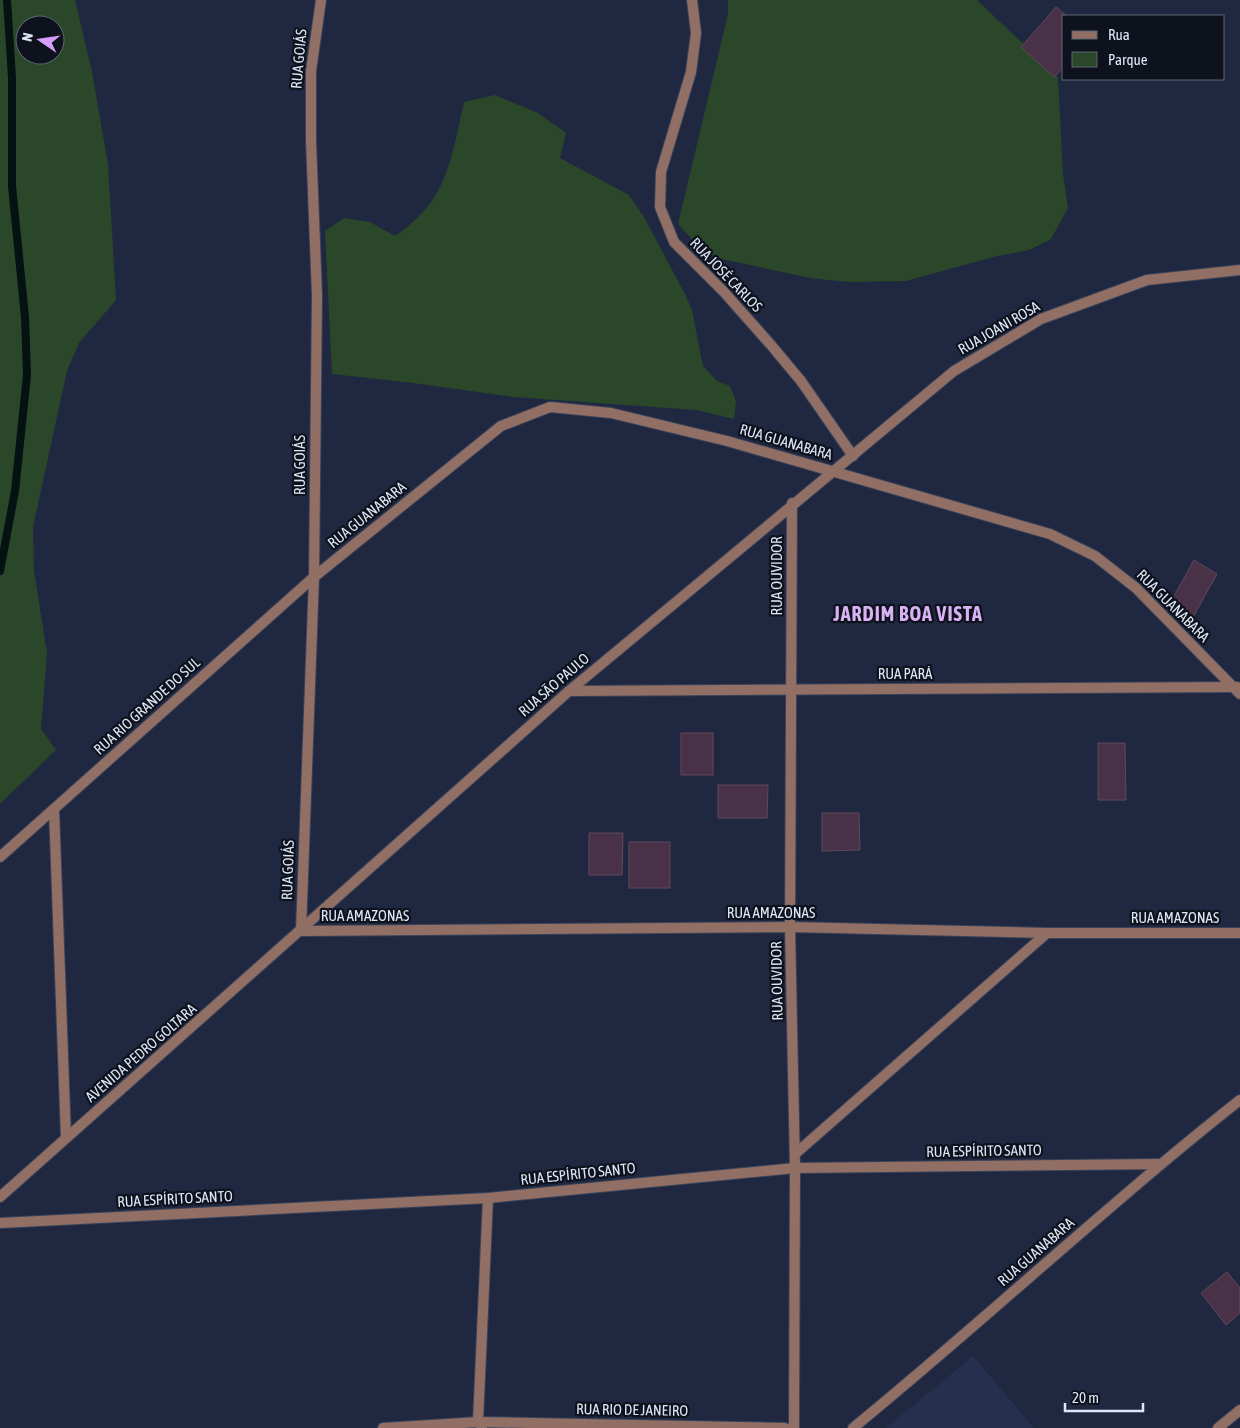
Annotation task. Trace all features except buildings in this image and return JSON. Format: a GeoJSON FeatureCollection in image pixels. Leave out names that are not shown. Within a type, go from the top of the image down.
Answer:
{"type":"FeatureCollection","features":[{"type":"Feature","properties":{"kind":"street","name":"RUA GOIÁS"},"geometry":{"type":"LineString","coordinates":[[301,931],[314,577],[317,296],[311,141],[311,80],[321,0]]}},
{"type":"Feature","properties":{"kind":"street","name":"RUA JOSÉ CARLOS"},"geometry":{"type":"LineString","coordinates":[[692,0],[696,33],[691,72],[662,172],[660,208],[674,242],[724,292],[772,345],[801,381],[853,456]]}},
{"type":"Feature","properties":{"kind":"street","name":"RUA JOANI ROSA"},"geometry":{"type":"LineString","coordinates":[[835,472],[954,371],[1040,319],[1147,280],[1240,270]]}},
{"type":"Feature","properties":{"kind":"street","name":"RUA GUANABARA"},"geometry":{"type":"LineString","coordinates":[[314,577],[501,426],[550,408],[611,413],[727,441],[1050,534],[1095,556],[1136,588],[1238,689]]}},
{"type":"Feature","properties":{"kind":"street","name":"RUA SÃO PAULO"},"geometry":{"type":"LineString","coordinates":[[301,931],[569,691],[792,503],[835,472]]}},
{"type":"Feature","properties":{"kind":"street","name":"RUA OUVIDOR"},"geometry":{"type":"LineString","coordinates":[[792,503],[790,928],[796,1168],[794,1428]]}},
{"type":"Feature","properties":{"kind":"street","name":"RUA RIO GRANDE DO SUL"},"geometry":{"type":"LineString","coordinates":[[0,856],[314,577]]}},
{"type":"Feature","properties":{"kind":"street","name":"RUA PARÁ"},"geometry":{"type":"LineString","coordinates":[[569,691],[792,688],[1238,689]]}},
{"type":"Feature","properties":{"kind":"street"},"geometry":{"type":"LineString","coordinates":[[54,809],[66,1138]]}},
{"type":"Feature","properties":{"kind":"street","name":"RUA AMAZONAS"},"geometry":{"type":"LineString","coordinates":[[301,931],[790,928],[1047,934],[1240,933]]}},
{"type":"Feature","properties":{"kind":"street","name":"AVENIDA PEDRO GOLTARA"},"geometry":{"type":"LineString","coordinates":[[0,1197],[301,931]]}},
{"type":"Feature","properties":{"kind":"street"},"geometry":{"type":"LineString","coordinates":[[795,1154],[1047,934]]}},
{"type":"Feature","properties":{"kind":"street","name":"RUA GUANABARA"},"geometry":{"type":"LineString","coordinates":[[853,1428],[938,1358],[1160,1164],[1240,1100]]}},
{"type":"Feature","properties":{"kind":"street","name":"RUA ESPÍRITO SANTO"},"geometry":{"type":"LineString","coordinates":[[0,1223],[488,1198],[796,1168],[1160,1164]]}},
{"type":"Feature","properties":{"kind":"street"},"geometry":{"type":"LineString","coordinates":[[480,1425],[488,1198]]}},
{"type":"Feature","properties":{"kind":"street"},"geometry":{"type":"LineString","coordinates":[[1218,1428],[1240,1410]]}},
{"type":"Feature","properties":{"kind":"street","name":"RUA RIO DE JANEIRO"},"geometry":{"type":"LineString","coordinates":[[383,1428],[480,1425],[785,1428]]}},
{"type":"Feature","properties":{"kind":"shaded area"},"geometry":{"type":"Polygon","coordinates":[[[973,1356],[1034,1428],[886,1428],[973,1356]]]}},
{"type":"Feature","properties":{"kind":"green space"},"geometry":{"type":"Polygon","coordinates":[[[0,0],[75,0],[92,72],[108,164],[116,300],[79,343],[67,371],[33,527],[34,570],[47,653],[41,729],[56,750],[0,804],[0,0]]]}},
{"type":"Feature","properties":{"kind":"green space"},"geometry":{"type":"Polygon","coordinates":[[[728,0],[977,0],[1058,77],[1063,174],[1068,208],[1051,239],[1029,250],[993,257],[906,281],[848,282],[810,278],[722,259],[700,248],[678,224],[728,14],[728,0]]]}},
{"type":"Feature","properties":{"kind":"green space"},"geometry":{"type":"Polygon","coordinates":[[[495,95],[538,113],[566,133],[560,158],[629,195],[645,219],[692,310],[703,366],[717,381],[730,386],[736,401],[734,419],[696,410],[514,397],[332,374],[325,231],[344,218],[370,222],[395,236],[413,223],[437,193],[444,177],[455,142],[464,102],[495,95]]]}},
{"type":"Feature","properties":{"kind":"waterway"},"geometry":{"type":"LineString","coordinates":[[0,571],[15,491],[27,375],[25,317],[12,186],[12,78],[7,0]]}},
{"type":"Feature","properties":{"kind":"district","name":"JARDIM BOA VISTA"},"geometry":{"type":"Point","coordinates":[908,614]}}]}
